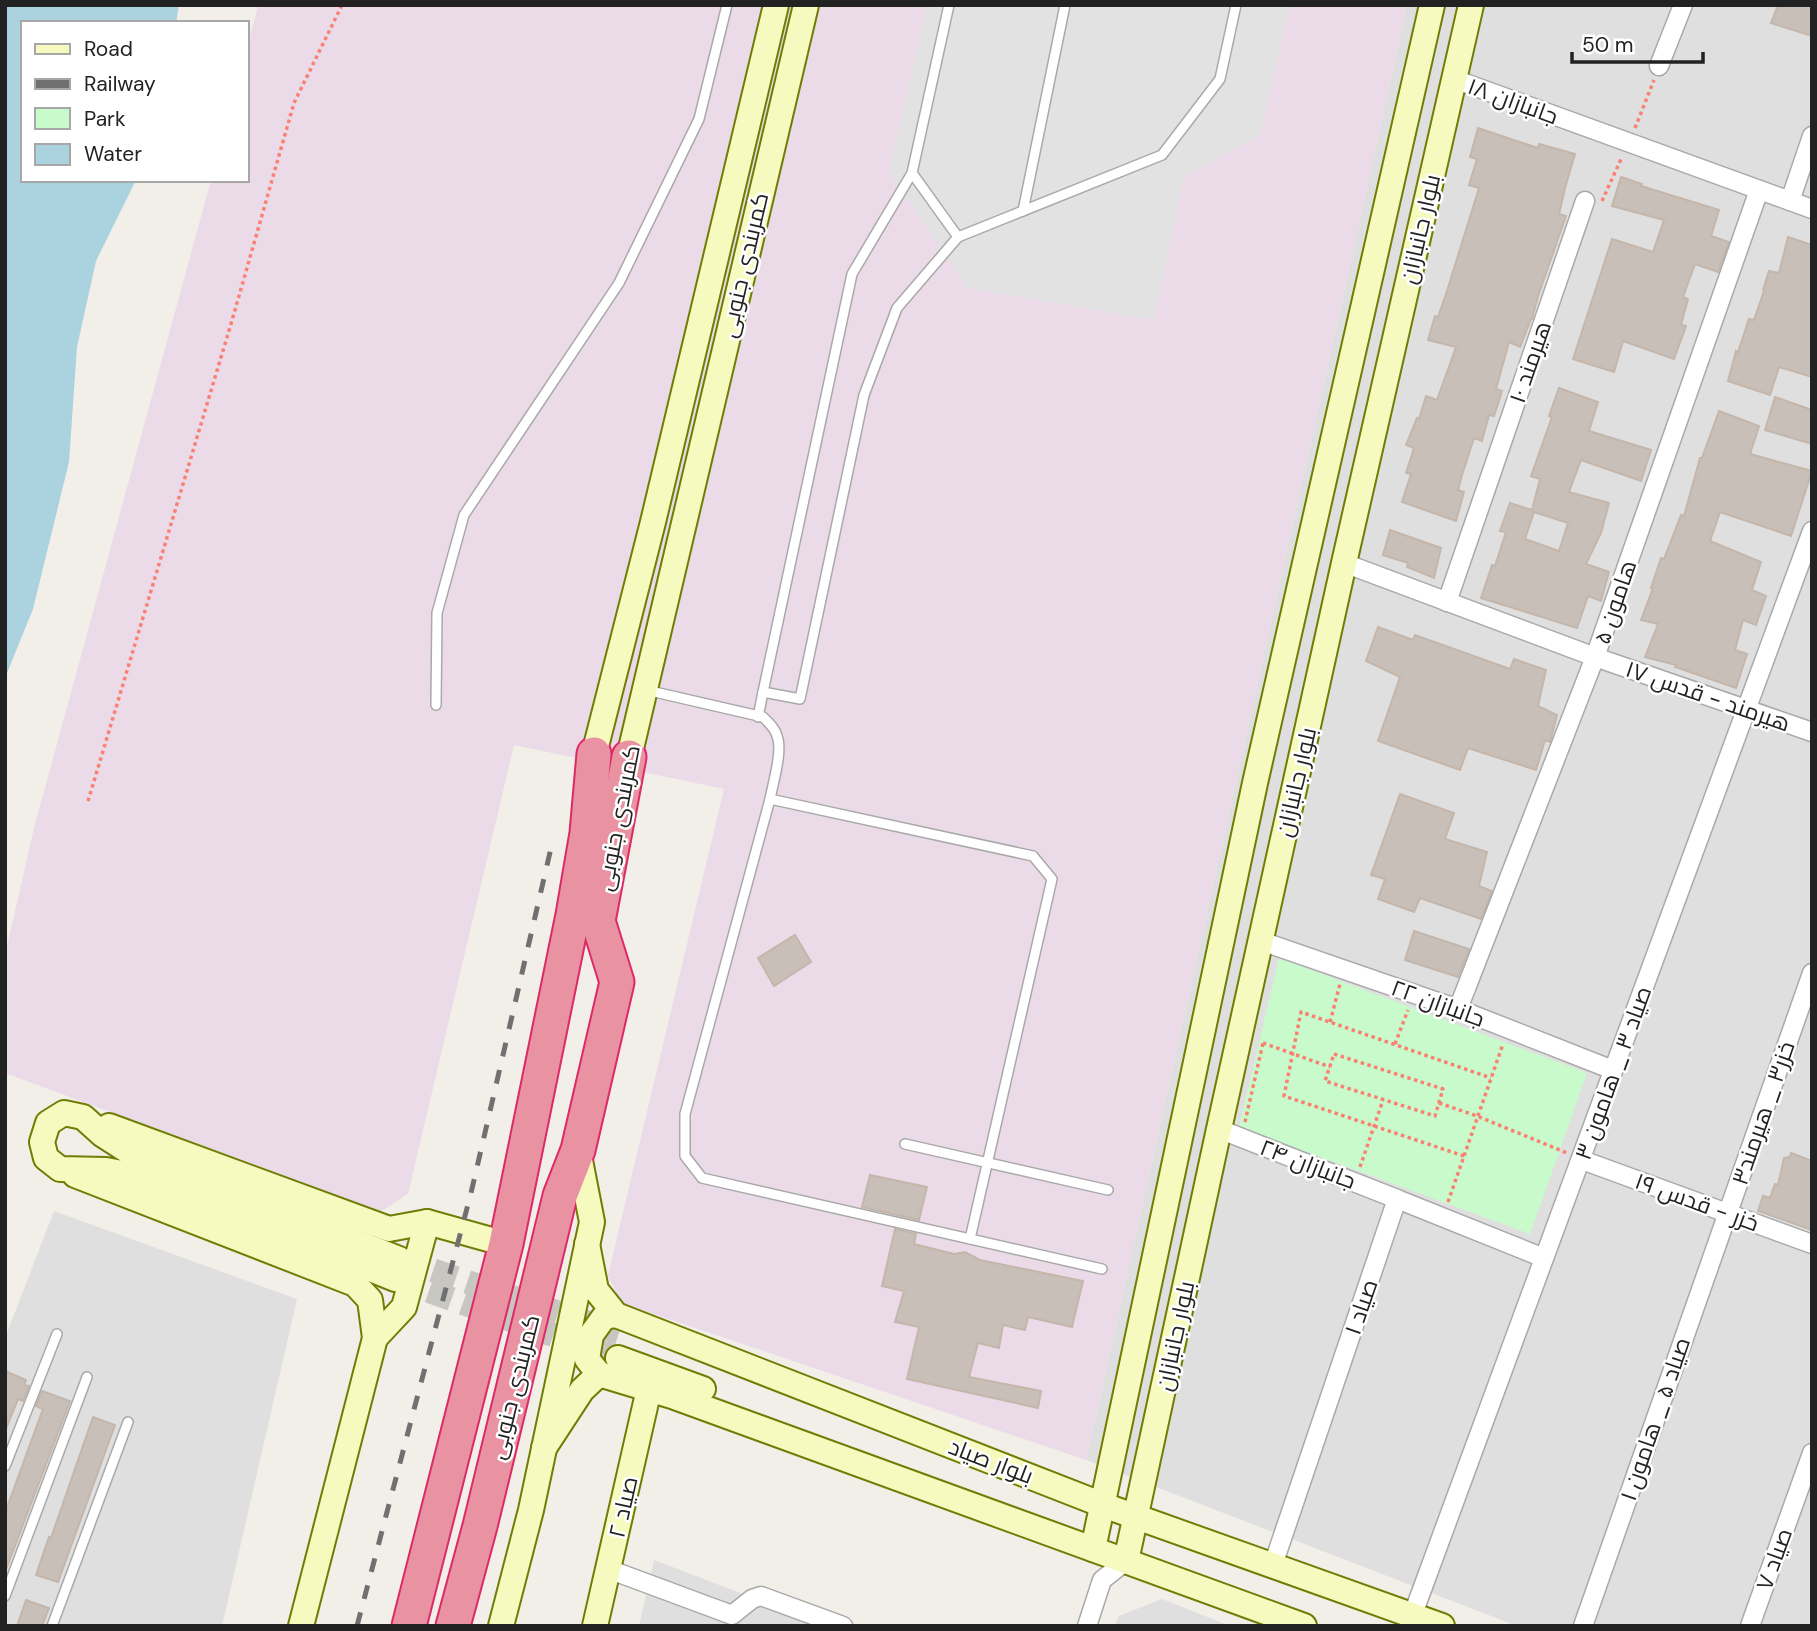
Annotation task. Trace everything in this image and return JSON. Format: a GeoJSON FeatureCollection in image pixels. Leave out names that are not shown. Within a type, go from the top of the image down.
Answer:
{"type":"FeatureCollection","features":[{"type":"Feature","properties":{"kind":"highway","name":"کمربندی جنوبی"},"geometry":{"type":"LineString","coordinates":[[453,1626],[480,1526],[559,1196],[578,1150],[617,982],[597,921],[601,836],[594,754]]}},
{"type":"Feature","properties":{"kind":"highway","name":"کمربندی جنوبی"},"geometry":{"type":"LineString","coordinates":[[409,1626],[506,1244],[573,915],[629,757]]}},
{"type":"Feature","properties":{"kind":"main road","name":"کمربندی جنوبی"},"geometry":{"type":"LineString","coordinates":[[594,754],[653,522],[776,5]]}},
{"type":"Feature","properties":{"kind":"main road","name":"کمربندی جنوبی"},"geometry":{"type":"LineString","coordinates":[[629,757],[806,5]]}},
{"type":"Feature","properties":{"kind":"main road","name":"بلوار جانبازان"},"geometry":{"type":"LineString","coordinates":[[1093,1549],[1255,783],[1432,5]]}},
{"type":"Feature","properties":{"kind":"main road","name":"بلوار جانبازان"},"geometry":{"type":"LineString","coordinates":[[1126,1560],[1186,1283],[1230,1134],[1240,1035],[1471,5]]}},
{"type":"Feature","properties":{"kind":"main road"},"geometry":{"type":"LineString","coordinates":[[653,522],[682,529]]}},
{"type":"Feature","properties":{"kind":"main road"},"geometry":{"type":"LineString","coordinates":[[612,682],[645,690]]}},
{"type":"Feature","properties":{"kind":"main road"},"geometry":{"type":"LineString","coordinates":[[1255,783],[1294,791]]}},
{"type":"Feature","properties":{"kind":"main road"},"geometry":{"type":"LineString","coordinates":[[301,1626],[375,1338],[370,1300],[355,1284],[60,1169],[46,1158],[42,1142],[48,1123],[64,1113],[83,1117],[389,1229],[427,1222],[506,1244]]}},
{"type":"Feature","properties":{"kind":"main road"},"geometry":{"type":"LineString","coordinates":[[60,1169],[106,1170],[143,1177],[397,1269],[131,1153],[103,1135],[83,1117]]}},
{"type":"Feature","properties":{"kind":"main road"},"geometry":{"type":"LineString","coordinates":[[501,1626],[531,1510],[592,1222],[578,1150]]}},
{"type":"Feature","properties":{"kind":"main road"},"geometry":{"type":"LineString","coordinates":[[375,1338],[404,1307],[427,1222]]}},
{"type":"Feature","properties":{"kind":"main road"},"geometry":{"type":"LineString","coordinates":[[587,1244],[596,1290],[618,1335]]}},
{"type":"Feature","properties":{"kind":"main road"},"geometry":{"type":"LineString","coordinates":[[1150,1275],[1186,1283]]}},
{"type":"Feature","properties":{"kind":"main road"},"geometry":{"type":"LineString","coordinates":[[544,1448],[582,1390],[599,1374],[587,1359],[592,1335],[604,1317],[618,1335],[915,1469],[977,1507]]}},
{"type":"Feature","properties":{"kind":"main road","name":"بلوار صیاد"},"geometry":{"type":"LineString","coordinates":[[618,1335],[1001,1465],[1103,1505],[1442,1626]]}},
{"type":"Feature","properties":{"kind":"main road","name":"بلوار صیاد"},"geometry":{"type":"LineString","coordinates":[[599,1374],[649,1389],[1304,1626]]}},
{"type":"Feature","properties":{"kind":"main road","name":"صیاد ۲"},"geometry":{"type":"LineString","coordinates":[[595,1626],[649,1389]]}},
{"type":"Feature","properties":{"kind":"street"},"geometry":{"type":"LineString","coordinates":[[1659,66],[1683,5]]}},
{"type":"Feature","properties":{"kind":"street","name":"جانبازان ۱۸"},"geometry":{"type":"LineString","coordinates":[[1454,79],[1812,209]]}},
{"type":"Feature","properties":{"kind":"street"},"geometry":{"type":"LineString","coordinates":[[1790,201],[1812,136]]}},
{"type":"Feature","properties":{"kind":"street","name":"هامون ۵"},"geometry":{"type":"LineString","coordinates":[[1458,1009],[1595,657],[1759,190]]}},
{"type":"Feature","properties":{"kind":"street","name":"هیرمند ۱۰"},"geometry":{"type":"LineString","coordinates":[[1447,601],[1585,201]]}},
{"type":"Feature","properties":{"kind":"street","name":"صیاد ۳ _ هامون ۳"},"geometry":{"type":"LineString","coordinates":[[1413,1614],[1812,531]]}},
{"type":"Feature","properties":{"kind":"street","name":"هیرمند - قدس ۱۷"},"geometry":{"type":"LineString","coordinates":[[1344,563],[1595,657],[1812,732]]}},
{"type":"Feature","properties":{"kind":"street","name":"جانبازان ۲۲"},"geometry":{"type":"LineString","coordinates":[[1261,940],[1458,1009],[1614,1070]]}},
{"type":"Feature","properties":{"kind":"street","name":"خزر۳ _ هیرمند۳"},"geometry":{"type":"LineString","coordinates":[[1728,1213],[1812,973]]}},
{"type":"Feature","properties":{"kind":"street","name":"جانبازان ۲۴"},"geometry":{"type":"LineString","coordinates":[[1230,1134],[1398,1199]]}},
{"type":"Feature","properties":{"kind":"street","name":"خزر - قدس ۱۹"},"geometry":{"type":"LineString","coordinates":[[1581,1160],[1812,1244]]}},
{"type":"Feature","properties":{"kind":"street"},"geometry":{"type":"LineString","coordinates":[[1398,1199],[1544,1258]]}},
{"type":"Feature","properties":{"kind":"street","name":"صیاد ۱"},"geometry":{"type":"LineString","coordinates":[[1273,1565],[1398,1199]]}},
{"type":"Feature","properties":{"kind":"street","name":"صیاد ۵ _ هامون ۱"},"geometry":{"type":"LineString","coordinates":[[1583,1626],[1728,1213]]}},
{"type":"Feature","properties":{"kind":"street","name":"صیاد ۷"},"geometry":{"type":"LineString","coordinates":[[1749,1626],[1812,1452]]}},
{"type":"Feature","properties":{"kind":"street"},"geometry":{"type":"LineString","coordinates":[[1093,1549],[1102,1580]]}},
{"type":"Feature","properties":{"kind":"street"},"geometry":{"type":"LineString","coordinates":[[1087,1626],[1102,1580],[1126,1560]]}},
{"type":"Feature","properties":{"kind":"street"},"geometry":{"type":"LineString","coordinates":[[608,1569],[732,1615],[752,1599],[761,1596],[842,1626]]}},
{"type":"Feature","properties":{"kind":"lane"},"geometry":{"type":"LineString","coordinates":[[436,705],[437,614],[464,515],[619,283],[699,120],[727,5]]}},
{"type":"Feature","properties":{"kind":"lane"},"geometry":{"type":"LineString","coordinates":[[758,717],[852,274],[912,173],[949,5]]}},
{"type":"Feature","properties":{"kind":"lane"},"geometry":{"type":"LineString","coordinates":[[1023,211],[1065,5]]}},
{"type":"Feature","properties":{"kind":"lane"},"geometry":{"type":"LineString","coordinates":[[763,692],[800,699],[864,395],[897,308],[958,237],[1162,155],[1220,79],[1236,5]]}},
{"type":"Feature","properties":{"kind":"lane"},"geometry":{"type":"LineString","coordinates":[[912,173],[958,237]]}},
{"type":"Feature","properties":{"kind":"lane"},"geometry":{"type":"LineString","coordinates":[[645,690],[763,718],[779,738],[770,799],[685,1114],[685,1156],[702,1178],[1102,1269]]}},
{"type":"Feature","properties":{"kind":"lane"},"geometry":{"type":"LineString","coordinates":[[770,799],[1033,856],[1052,879],[970,1239]]}},
{"type":"Feature","properties":{"kind":"lane"},"geometry":{"type":"LineString","coordinates":[[905,1144],[1108,1190]]}},
{"type":"Feature","properties":{"kind":"lane"},"geometry":{"type":"LineString","coordinates":[[5,1466],[57,1335]]}},
{"type":"Feature","properties":{"kind":"lane"},"geometry":{"type":"LineString","coordinates":[[5,1595],[87,1377]]}},
{"type":"Feature","properties":{"kind":"lane"},"geometry":{"type":"LineString","coordinates":[[52,1626],[128,1422]]}},
{"type":"Feature","properties":{"kind":"path"},"geometry":{"type":"LineString","coordinates":[[88,801],[294,103],[342,5]]}},
{"type":"Feature","properties":{"kind":"path"},"geometry":{"type":"LineString","coordinates":[[1585,201],[1600,205],[1629,143],[1659,66]]}},
{"type":"Feature","properties":{"kind":"path"},"geometry":{"type":"LineString","coordinates":[[1330,1022],[1344,969]]}},
{"type":"Feature","properties":{"kind":"path"},"geometry":{"type":"LineString","coordinates":[[1395,1044],[1414,993]]}},
{"type":"Feature","properties":{"kind":"path"},"geometry":{"type":"LineString","coordinates":[[1464,1156],[1284,1096],[1301,1012],[1491,1078]]}},
{"type":"Feature","properties":{"kind":"path"},"geometry":{"type":"LineString","coordinates":[[1443,1217],[1508,1029]]}},
{"type":"Feature","properties":{"kind":"path"},"geometry":{"type":"LineString","coordinates":[[1240,1035],[1330,1067]]}},
{"type":"Feature","properties":{"kind":"path"},"geometry":{"type":"LineString","coordinates":[[1230,1134],[1264,1044]]}},
{"type":"Feature","properties":{"kind":"path"},"geometry":{"type":"LineString","coordinates":[[1334,1054],[1443,1089],[1435,1116],[1383,1100],[1325,1082],[1334,1054]]}},
{"type":"Feature","properties":{"kind":"path"},"geometry":{"type":"LineString","coordinates":[[1355,1182],[1383,1100]]}},
{"type":"Feature","properties":{"kind":"path"},"geometry":{"type":"LineString","coordinates":[[1439,1103],[1478,1116],[1581,1160]]}},
{"type":"Feature","properties":{"kind":"shaded area"},"geometry":{"type":"Polygon","coordinates":[[[258,5],[1407,5],[1086,1460],[621,1303],[608,1275],[724,789],[514,745],[408,1194],[380,1212],[5,1073],[5,955],[34,828],[210,182],[248,182],[248,44],[258,5]]]}},
{"type":"Feature","properties":{"kind":"shaded area"},"geometry":{"type":"Polygon","coordinates":[[[927,5],[1290,5],[1260,135],[1184,177],[1154,320],[968,288],[889,172],[927,5]]]}},
{"type":"Feature","properties":{"kind":"shaded area"},"geometry":{"type":"Polygon","coordinates":[[[1407,5],[1812,5],[1812,1626],[1517,1626],[1086,1460],[1407,5]]]}},
{"type":"Feature","properties":{"kind":"shaded area"},"geometry":{"type":"Polygon","coordinates":[[[54,1211],[297,1299],[222,1626],[5,1626],[5,1338],[54,1211]]]}},
{"type":"Feature","properties":{"kind":"shaded area"},"geometry":{"type":"Polygon","coordinates":[[[654,1560],[827,1626],[639,1626],[654,1560]]]}},
{"type":"Feature","properties":{"kind":"shaded area"},"geometry":{"type":"Polygon","coordinates":[[[1162,1599],[1230,1626],[1115,1626],[1119,1616],[1162,1599]]]}},
{"type":"Feature","properties":{"kind":"green space"},"geometry":{"type":"Polygon","coordinates":[[[1279,958],[1587,1073],[1530,1234],[1239,1127],[1279,958]]]}},
{"type":"Feature","properties":{"kind":"water"},"geometry":{"type":"Polygon","coordinates":[[[5,5],[179,5],[176,21],[21,21],[21,182],[135,182],[96,261],[77,347],[69,462],[33,609],[5,678],[5,5]]]}},
{"type":"Feature","properties":{"kind":"building"},"geometry":{"type":"Polygon","coordinates":[[[1778,5],[1812,5],[1812,36],[1771,23],[1778,5]]]}},
{"type":"Feature","properties":{"kind":"building"},"geometry":{"type":"Polygon","coordinates":[[[1478,128],[1538,148],[1539,144],[1575,154],[1559,214],[1566,216],[1520,347],[1509,342],[1496,389],[1502,391],[1494,416],[1489,415],[1482,441],[1474,438],[1458,490],[1464,492],[1456,521],[1402,502],[1411,474],[1406,473],[1414,448],[1406,445],[1417,418],[1419,419],[1426,396],[1437,400],[1456,347],[1428,340],[1435,316],[1438,317],[1447,291],[1479,188],[1469,185],[1477,159],[1470,157],[1478,128]]]}},
{"type":"Feature","properties":{"kind":"building"},"geometry":{"type":"Polygon","coordinates":[[[1621,177],[1642,184],[1641,186],[1719,210],[1711,236],[1729,242],[1718,272],[1695,264],[1683,297],[1688,299],[1681,325],[1686,326],[1674,359],[1623,341],[1614,372],[1573,359],[1612,239],[1653,252],[1664,220],[1612,206],[1621,177]]]}},
{"type":"Feature","properties":{"kind":"building"},"geometry":{"type":"Polygon","coordinates":[[[1788,237],[1812,245],[1812,377],[1779,367],[1770,395],[1728,381],[1749,319],[1754,320],[1769,271],[1779,273],[1788,237]]]}},
{"type":"Feature","properties":{"kind":"building"},"geometry":{"type":"Polygon","coordinates":[[[1559,388],[1598,402],[1589,431],[1651,450],[1641,481],[1581,460],[1569,492],[1609,503],[1601,533],[1586,564],[1609,572],[1601,601],[1588,596],[1577,628],[1481,598],[1506,532],[1500,531],[1510,503],[1532,510],[1540,479],[1531,476],[1552,417],[1549,416],[1559,388]],[[1534,512],[1525,539],[1559,551],[1568,523],[1534,512]]]}},
{"type":"Feature","properties":{"kind":"building"},"geometry":{"type":"Polygon","coordinates":[[[1775,397],[1812,410],[1812,444],[1765,430],[1775,397]]]}},
{"type":"Feature","properties":{"kind":"building"},"geometry":{"type":"Polygon","coordinates":[[[1719,411],[1759,426],[1750,454],[1812,471],[1791,536],[1720,512],[1710,541],[1761,562],[1752,590],[1766,596],[1756,625],[1743,620],[1735,650],[1747,654],[1736,688],[1675,667],[1676,665],[1645,657],[1658,624],[1641,620],[1661,558],[1664,559],[1681,515],[1684,516],[1700,458],[1719,411]]]}},
{"type":"Feature","properties":{"kind":"building"},"geometry":{"type":"Polygon","coordinates":[[[1390,530],[1441,548],[1434,578],[1407,567],[1408,563],[1383,555],[1390,530]]]}},
{"type":"Feature","properties":{"kind":"building"},"geometry":{"type":"Polygon","coordinates":[[[1378,627],[1413,640],[1415,635],[1510,669],[1514,659],[1546,670],[1538,706],[1557,715],[1550,742],[1545,740],[1536,770],[1468,748],[1460,770],[1378,741],[1400,677],[1366,661],[1378,627]]]}},
{"type":"Feature","properties":{"kind":"building"},"geometry":{"type":"Polygon","coordinates":[[[1400,794],[1454,813],[1445,839],[1487,852],[1479,886],[1492,891],[1481,919],[1420,898],[1414,912],[1378,899],[1385,879],[1371,875],[1400,794]]]}},
{"type":"Feature","properties":{"kind":"building"},"geometry":{"type":"Polygon","coordinates":[[[1414,931],[1469,949],[1458,977],[1405,960],[1414,931]]]}},
{"type":"Feature","properties":{"kind":"building"},"geometry":{"type":"Polygon","coordinates":[[[795,935],[811,962],[774,986],[758,958],[795,935]]]}},
{"type":"Feature","properties":{"kind":"building"},"geometry":{"type":"Polygon","coordinates":[[[1791,1153],[1812,1161],[1812,1230],[1758,1211],[1763,1196],[1770,1198],[1775,1184],[1778,1185],[1784,1158],[1790,1157],[1791,1153]]]}},
{"type":"Feature","properties":{"kind":"building"},"geometry":{"type":"Polygon","coordinates":[[[870,1175],[927,1187],[919,1220],[862,1207],[870,1175]]]}},
{"type":"Feature","properties":{"kind":"building"},"geometry":{"type":"Polygon","coordinates":[[[895,1229],[916,1234],[914,1244],[954,1254],[965,1252],[980,1260],[1083,1281],[1072,1327],[1028,1317],[1025,1330],[1003,1325],[999,1348],[978,1343],[969,1377],[1041,1391],[1038,1408],[907,1379],[919,1327],[895,1322],[904,1291],[882,1286],[895,1229]]]}},
{"type":"Feature","properties":{"kind":"building"},"geometry":{"type":"Polygon","coordinates":[[[5,1371],[26,1380],[24,1385],[29,1386],[23,1401],[18,1399],[6,1429],[5,1371]]]}},
{"type":"Feature","properties":{"kind":"building"},"geometry":{"type":"Polygon","coordinates":[[[42,1391],[70,1401],[5,1572],[5,1513],[43,1409],[36,1406],[42,1391]]]}},
{"type":"Feature","properties":{"kind":"building"},"geometry":{"type":"Polygon","coordinates":[[[93,1417],[115,1425],[58,1582],[36,1575],[93,1417]]]}},
{"type":"Feature","properties":{"kind":"building"},"geometry":{"type":"Polygon","coordinates":[[[26,1600],[49,1608],[42,1626],[17,1626],[26,1600]]]}},
{"type":"Feature","properties":{"kind":"tunnel"},"geometry":{"type":"LineString","coordinates":[[399,1259],[619,1333]]}},
{"type":"Feature","properties":{"kind":"tunnel"},"geometry":{"type":"LineString","coordinates":[[395,1279],[618,1358]]}},
{"type":"Feature","properties":{"kind":"railway"},"geometry":{"type":"LineString","coordinates":[[357,1626],[471,1193],[551,848]]}}]}
